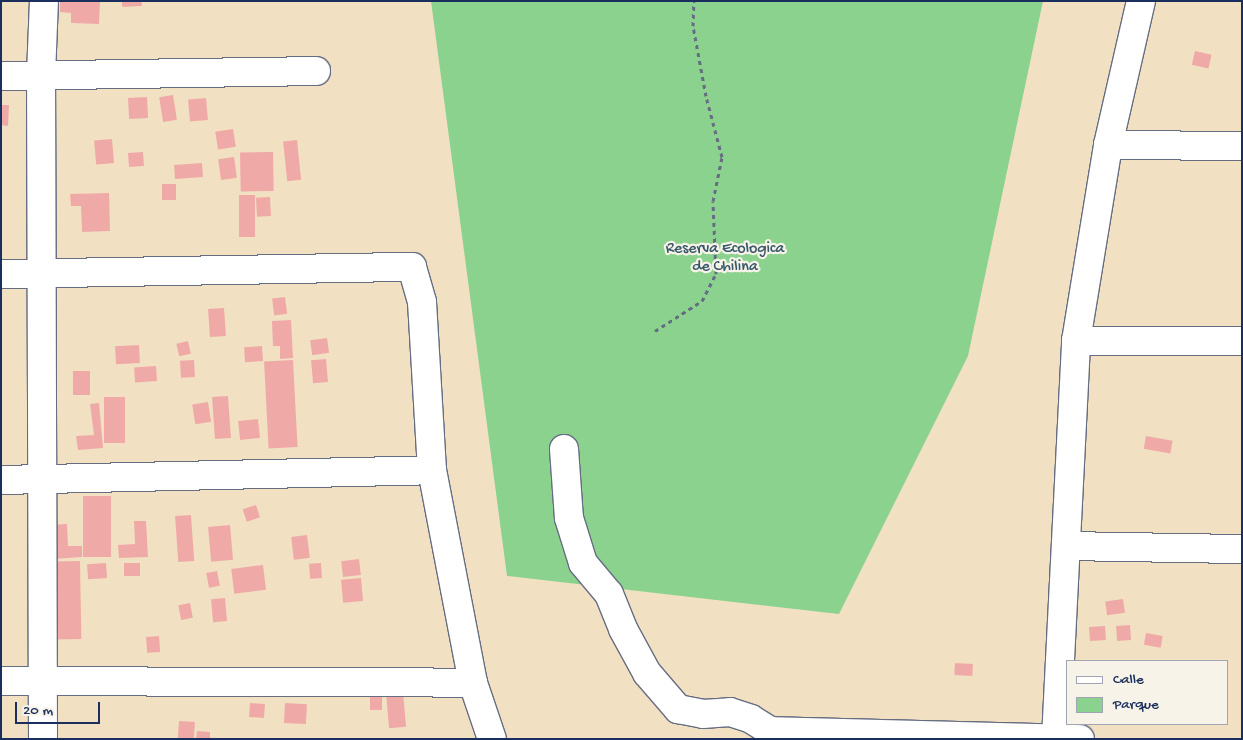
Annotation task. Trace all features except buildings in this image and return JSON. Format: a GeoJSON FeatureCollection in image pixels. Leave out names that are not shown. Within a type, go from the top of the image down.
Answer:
{"type":"FeatureCollection","features":[{"type":"Feature","properties":{"kind":"street"},"geometry":{"type":"LineString","coordinates":[[43,739],[41,75],[44,1]]}},
{"type":"Feature","properties":{"kind":"street"},"geometry":{"type":"LineString","coordinates":[[564,449],[569,518],[583,563],[609,594],[623,629],[652,680],[678,709],[703,714],[730,712],[752,719],[770,735],[1064,738],[1066,546],[1076,341],[1108,145],[1140,1]]}},
{"type":"Feature","properties":{"kind":"street"},"geometry":{"type":"LineString","coordinates":[[1,76],[316,71]]}},
{"type":"Feature","properties":{"kind":"street"},"geometry":{"type":"LineString","coordinates":[[1108,145],[1242,146]]}},
{"type":"Feature","properties":{"kind":"street"},"geometry":{"type":"LineString","coordinates":[[1,274],[412,267],[422,302],[432,470],[473,683],[492,739]]}},
{"type":"Feature","properties":{"kind":"street"},"geometry":{"type":"LineString","coordinates":[[1076,341],[1242,341]]}},
{"type":"Feature","properties":{"kind":"street"},"geometry":{"type":"LineString","coordinates":[[1,480],[432,470]]}},
{"type":"Feature","properties":{"kind":"street"},"geometry":{"type":"LineString","coordinates":[[1066,546],[1242,549]]}},
{"type":"Feature","properties":{"kind":"street"},"geometry":{"type":"LineString","coordinates":[[1,681],[42,684],[473,683]]}},
{"type":"Feature","properties":{"kind":"path"},"geometry":{"type":"LineString","coordinates":[[655,332],[702,301],[716,274],[713,201],[722,157],[693,26],[694,1]]}},
{"type":"Feature","properties":{"kind":"green space","name":"Reserva Ecologica de Chilina"},"geometry":{"type":"Polygon","coordinates":[[[431,1],[1043,1],[968,356],[839,614],[507,576],[431,1]]]}}]}
